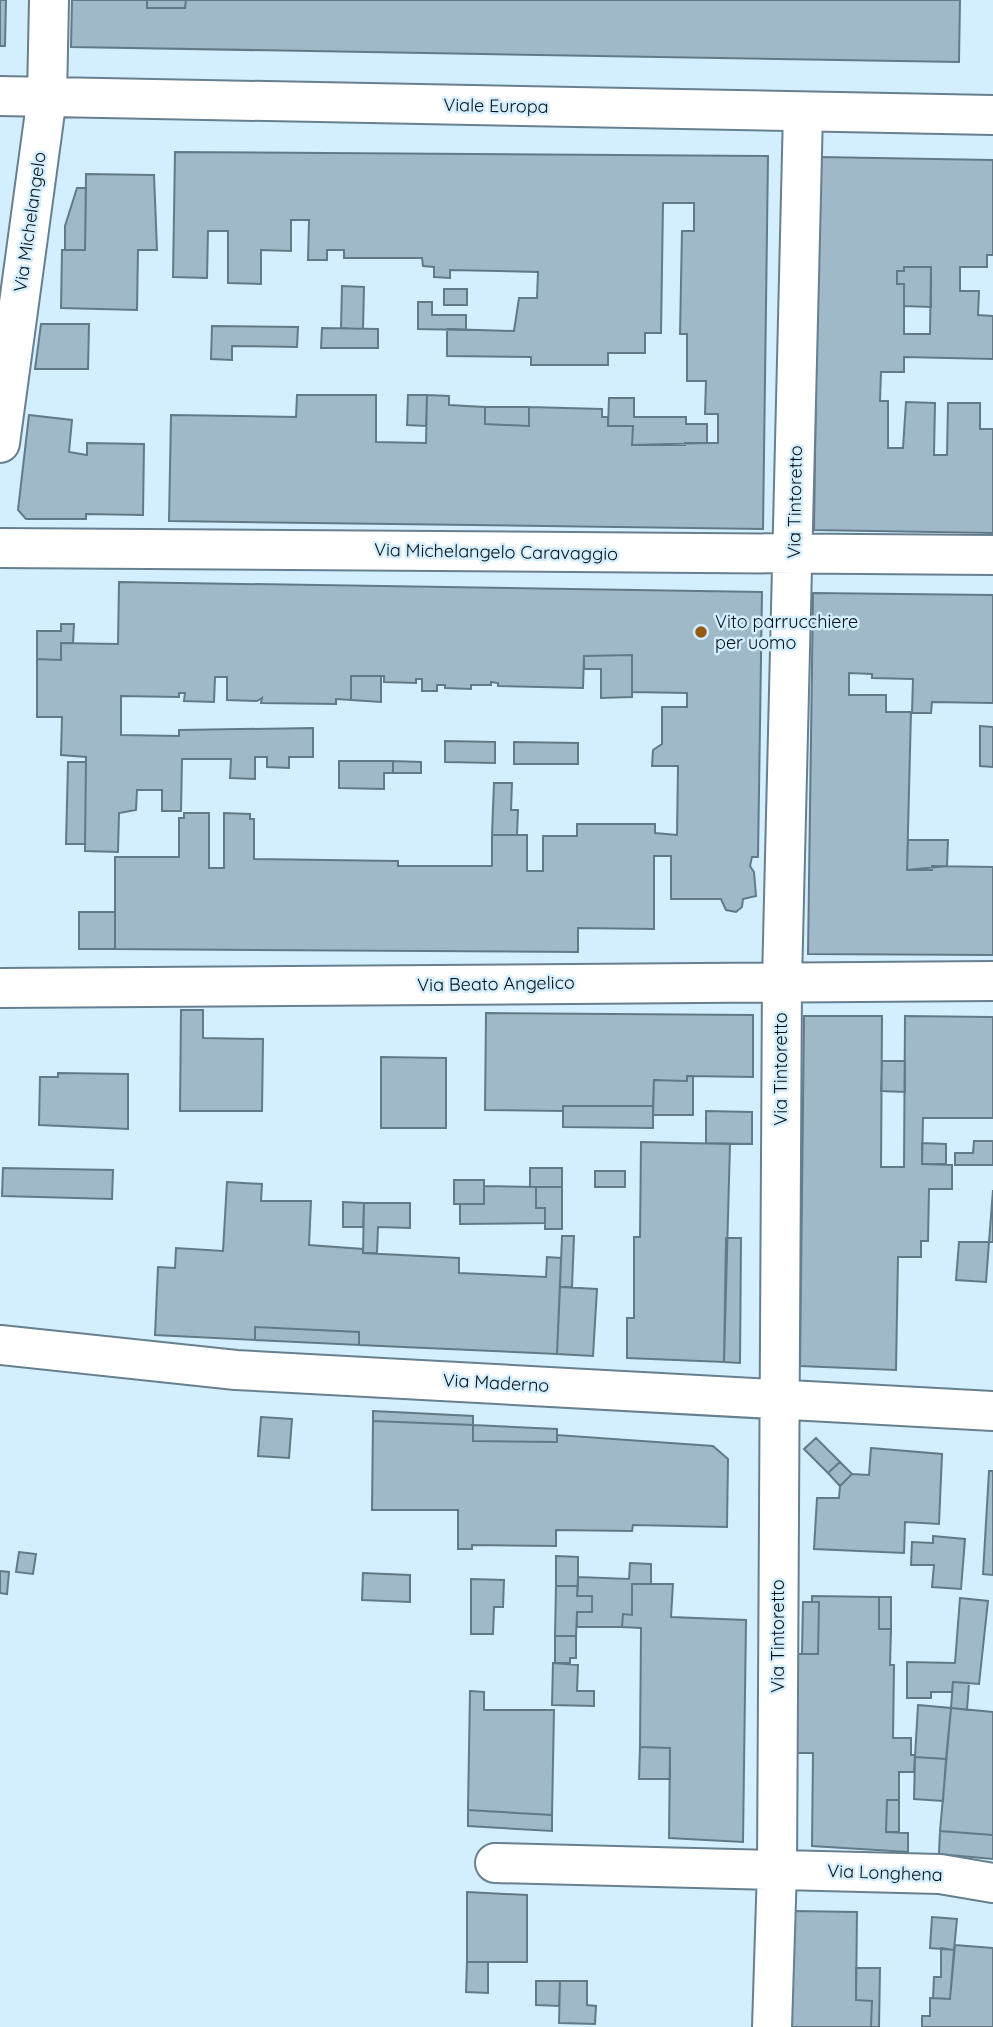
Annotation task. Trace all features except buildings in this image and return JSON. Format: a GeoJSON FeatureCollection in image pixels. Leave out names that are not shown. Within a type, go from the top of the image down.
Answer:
{"type":"FeatureCollection","features":[{"type":"Feature","properties":{"kind":"street","name":"Via Michelangelo"},"geometry":{"type":"LineString","coordinates":[[0,443],[47,97],[48,0]]}},
{"type":"Feature","properties":{"kind":"street","name":"Viale Europa"},"geometry":{"type":"LineString","coordinates":[[0,96],[993,115]]}},
{"type":"Feature","properties":{"kind":"street","name":"Via Tintoretto"},"geometry":{"type":"LineString","coordinates":[[772,2027],[777,1869],[782,981],[803,112]]}},
{"type":"Feature","properties":{"kind":"street","name":"Via Michelangelo Caravaggio"},"geometry":{"type":"LineString","coordinates":[[0,548],[993,555]]}},
{"type":"Feature","properties":{"kind":"street","name":"Via Beato Angelico"},"geometry":{"type":"LineString","coordinates":[[0,988],[993,981]]}},
{"type":"Feature","properties":{"kind":"street","name":"Via Maderno"},"geometry":{"type":"LineString","coordinates":[[0,1345],[236,1370],[993,1411]]}},
{"type":"Feature","properties":{"kind":"street","name":"Via Longhena"},"geometry":{"type":"LineString","coordinates":[[495,1863],[940,1874],[993,1883]]}},
{"type":"Feature","properties":{"kind":"place","name":"Vito parrucchiere per uomo"},"geometry":{"type":"Point","coordinates":[701,632]}}]}
